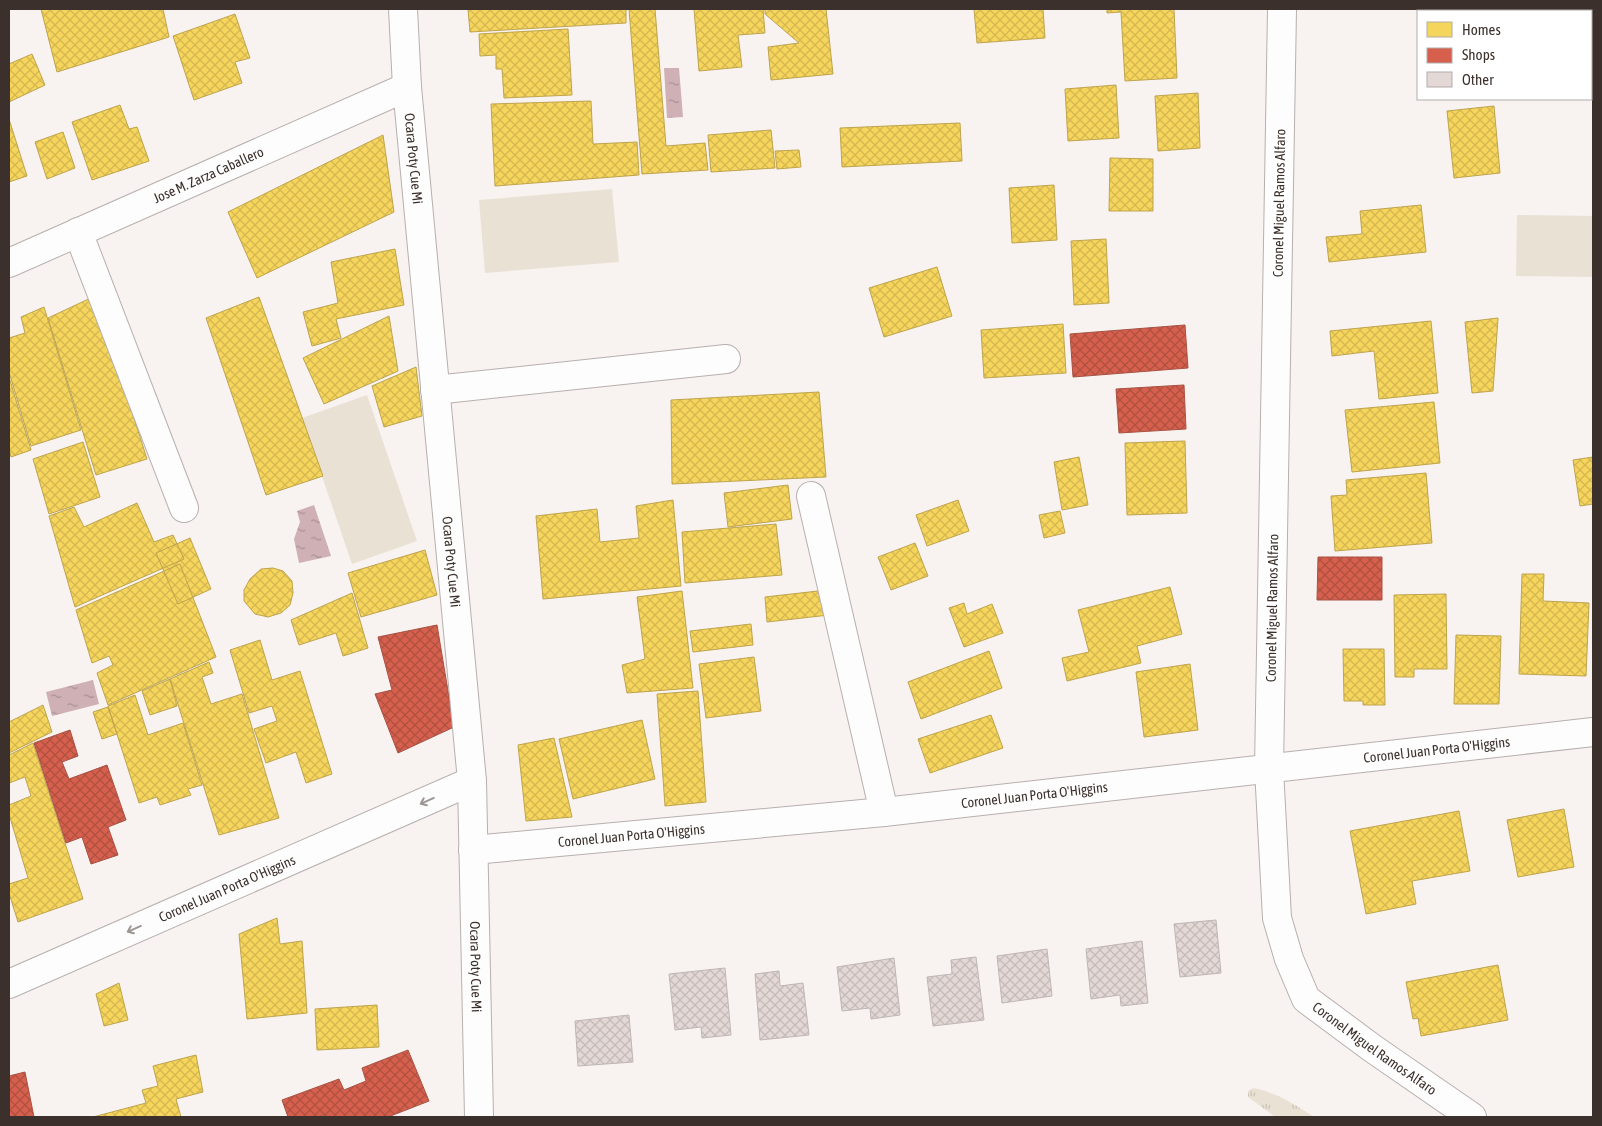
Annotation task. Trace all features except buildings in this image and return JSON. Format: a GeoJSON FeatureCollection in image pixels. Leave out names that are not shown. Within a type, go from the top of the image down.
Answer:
{"type":"FeatureCollection","features":[{"type":"Feature","properties":{"kind":"street","name":"Ocara Poty Cue Mi"},"geometry":{"type":"LineString","coordinates":[[403,9],[407,87],[472,781],[479,1117]]}},
{"type":"Feature","properties":{"kind":"street","name":"Coronel Miguel Ramos Alfaro"},"geometry":{"type":"LineString","coordinates":[[1282,9],[1269,769],[1277,918],[1289,959],[1306,999],[1372,1048],[1472,1117]]}},
{"type":"Feature","properties":{"kind":"street","name":"Jose M. Zarza Caballero"},"geometry":{"type":"LineString","coordinates":[[9,263],[407,87]]}},
{"type":"Feature","properties":{"kind":"street"},"geometry":{"type":"LineString","coordinates":[[78,232],[184,508]]}},
{"type":"Feature","properties":{"kind":"street"},"geometry":{"type":"LineString","coordinates":[[436,390],[726,359]]}},
{"type":"Feature","properties":{"kind":"street"},"geometry":{"type":"LineString","coordinates":[[811,496],[884,812]]}},
{"type":"Feature","properties":{"kind":"street","name":"Coronel Juan Porta O'Higgins"},"geometry":{"type":"LineString","coordinates":[[473,850],[884,812],[1593,732]]}},
{"type":"Feature","properties":{"kind":"street","name":"Coronel Juan Porta O'Higgins"},"geometry":{"type":"LineString","coordinates":[[9,984],[472,781]]}},
{"type":"Feature","properties":{"kind":"green space"},"geometry":{"type":"Polygon","coordinates":[[[612,189],[619,262],[485,273],[479,200],[612,189]]]}},
{"type":"Feature","properties":{"kind":"green space"},"geometry":{"type":"Polygon","coordinates":[[[1517,215],[1593,216],[1593,277],[1516,276],[1517,215]]]}},
{"type":"Feature","properties":{"kind":"green space"},"geometry":{"type":"Polygon","coordinates":[[[367,395],[417,541],[352,564],[302,418],[367,395]]]}},
{"type":"Feature","properties":{"kind":"green space"},"geometry":{"type":"Polygon","coordinates":[[[1253,1088],[1285,1099],[1314,1117],[1275,1117],[1248,1097],[1248,1091],[1253,1088]]]}},
{"type":"Feature","properties":{"kind":"water"},"geometry":{"type":"Polygon","coordinates":[[[664,68],[679,68],[683,117],[667,118],[664,68]]]}},
{"type":"Feature","properties":{"kind":"water"},"geometry":{"type":"Polygon","coordinates":[[[314,505],[331,556],[299,563],[294,539],[300,522],[297,511],[314,505]]]}},
{"type":"Feature","properties":{"kind":"water"},"geometry":{"type":"Polygon","coordinates":[[[93,680],[99,704],[52,716],[46,692],[93,680]]]}}]}
